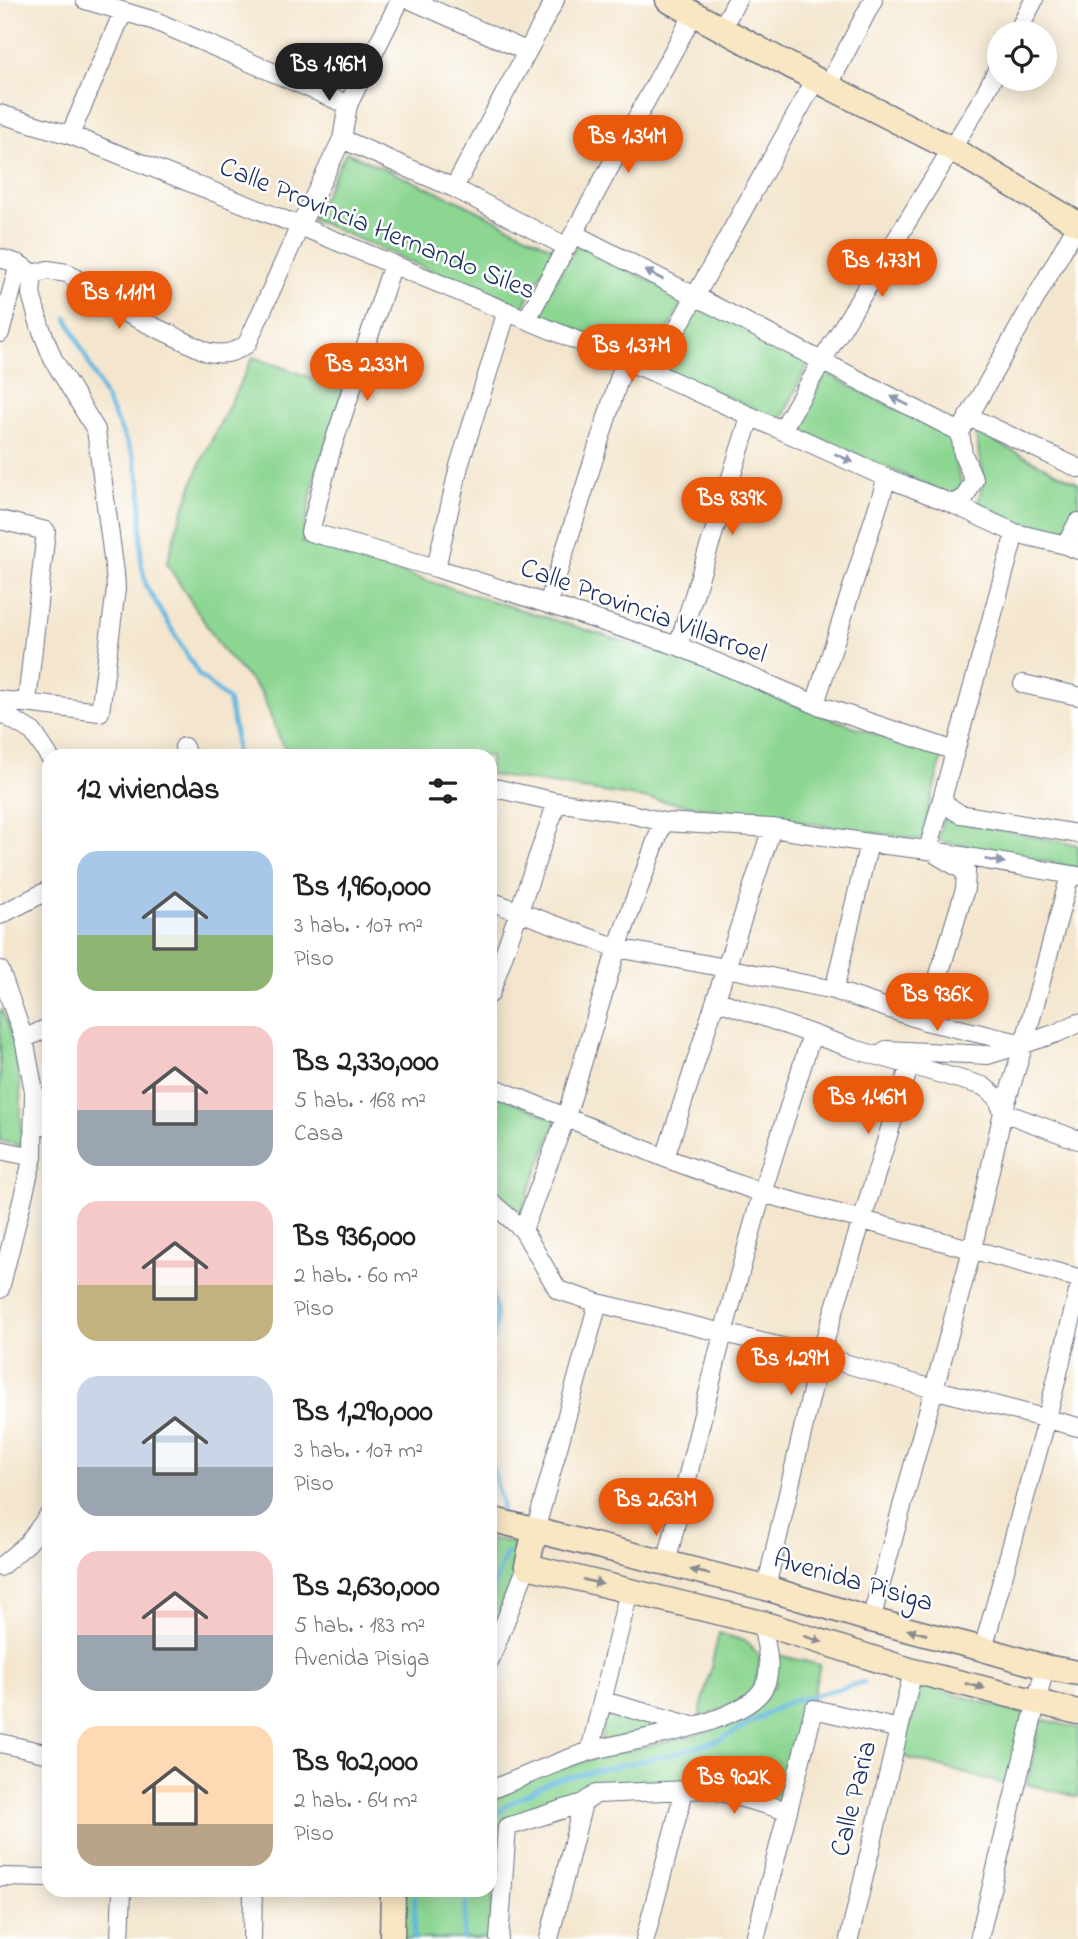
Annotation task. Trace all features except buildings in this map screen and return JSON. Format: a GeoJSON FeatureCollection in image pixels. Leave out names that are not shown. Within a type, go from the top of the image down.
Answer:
{"type":"FeatureCollection","features":[{"type":"Feature","properties":{"kind":"street"},"geometry":{"type":"LineString","coordinates":[[85,0],[106,3],[122,12],[155,21],[348,105]]}},
{"type":"Feature","properties":{"kind":"street"},"geometry":{"type":"LineString","coordinates":[[0,258],[26,269],[67,273],[83,284],[98,300],[206,352],[223,355],[247,344],[342,139],[348,105],[400,0]]}},
{"type":"Feature","properties":{"kind":"street"},"geometry":{"type":"LineString","coordinates":[[411,0],[526,51]]}},
{"type":"Feature","properties":{"kind":"street"},"geometry":{"type":"LineString","coordinates":[[454,188],[555,0]]}},
{"type":"Feature","properties":{"kind":"street"},"geometry":{"type":"LineString","coordinates":[[668,0],[952,149],[1078,223],[964,424],[962,454],[974,480],[965,498],[953,504]]}},
{"type":"Feature","properties":{"kind":"street"},"geometry":{"type":"LineString","coordinates":[[722,28],[737,0]]}},
{"type":"Feature","properties":{"kind":"street"},"geometry":{"type":"LineString","coordinates":[[653,372],[694,296],[873,0]]}},
{"type":"Feature","properties":{"kind":"street"},"geometry":{"type":"LineString","coordinates":[[1023,21],[1034,0]]}},
{"type":"Feature","properties":{"kind":"street"},"geometry":{"type":"LineString","coordinates":[[70,135],[122,12]]}},
{"type":"Feature","properties":{"kind":"street"},"geometry":{"type":"LineString","coordinates":[[527,319],[694,13]]}},
{"type":"Feature","properties":{"kind":"street"},"geometry":{"type":"LineString","coordinates":[[782,430],[987,87]]}},
{"type":"Feature","properties":{"kind":"street","name":"Calle Provincia Hernando Siles"},"geometry":{"type":"LineString","coordinates":[[0,114],[70,135],[300,226],[653,372],[1014,533],[1072,548]]}},
{"type":"Feature","properties":{"kind":"street"},"geometry":{"type":"LineString","coordinates":[[342,139],[694,296],[822,361],[964,424],[1078,468]]}},
{"type":"Feature","properties":{"kind":"street","name":"Calle Provincia Villarroel"},"geometry":{"type":"LineString","coordinates":[[393,264],[331,451],[310,532],[436,568],[678,646],[815,704],[955,751]]}},
{"type":"Feature","properties":{"kind":"street"},"geometry":{"type":"LineString","coordinates":[[0,333],[26,269]]}},
{"type":"Feature","properties":{"kind":"street"},"geometry":{"type":"LineString","coordinates":[[0,700],[100,712],[116,589],[96,430],[53,359],[40,326],[26,269]]}},
{"type":"Feature","properties":{"kind":"street"},"geometry":{"type":"LineString","coordinates":[[436,568],[459,466],[507,311]]}},
{"type":"Feature","properties":{"kind":"street"},"geometry":{"type":"LineString","coordinates":[[548,604],[625,360]]}},
{"type":"Feature","properties":{"kind":"street"},"geometry":{"type":"LineString","coordinates":[[678,646],[750,417]]}},
{"type":"Feature","properties":{"kind":"street"},"geometry":{"type":"LineString","coordinates":[[815,704],[887,478]]}},
{"type":"Feature","properties":{"kind":"street"},"geometry":{"type":"LineString","coordinates":[[0,520],[46,531],[27,702]]}},
{"type":"Feature","properties":{"kind":"street"},"geometry":{"type":"LineString","coordinates":[[1072,548],[1078,522]]}},
{"type":"Feature","properties":{"kind":"street"},"geometry":{"type":"LineString","coordinates":[[928,850],[1014,533]]}},
{"type":"Feature","properties":{"kind":"street"},"geometry":{"type":"LineString","coordinates":[[1023,684],[1078,696]]}},
{"type":"Feature","properties":{"kind":"street"},"geometry":{"type":"LineString","coordinates":[[0,712],[33,732],[44,749]]}},
{"type":"Feature","properties":{"kind":"street"},"geometry":{"type":"LineString","coordinates":[[497,789],[663,822],[772,828],[928,850],[1074,875],[1003,1112],[972,1250],[871,1620]]}},
{"type":"Feature","properties":{"kind":"street"},"geometry":{"type":"LineString","coordinates":[[943,796],[945,804],[960,814],[1078,834]]}},
{"type":"Feature","properties":{"kind":"street"},"geometry":{"type":"LineString","coordinates":[[497,974],[557,802]]}},
{"type":"Feature","properties":{"kind":"street"},"geometry":{"type":"LineString","coordinates":[[523,1230],[566,1117],[617,948],[663,822]]}},
{"type":"Feature","properties":{"kind":"street"},"geometry":{"type":"LineString","coordinates":[[666,1158],[772,828]]}},
{"type":"Feature","properties":{"kind":"street"},"geometry":{"type":"LineString","coordinates":[[834,990],[869,843]]}},
{"type":"Feature","properties":{"kind":"street"},"geometry":{"type":"LineString","coordinates":[[925,1021],[965,888],[967,872],[928,850]]}},
{"type":"Feature","properties":{"kind":"street"},"geometry":{"type":"LineString","coordinates":[[0,915],[42,894]]}},
{"type":"Feature","properties":{"kind":"street"},"geometry":{"type":"LineString","coordinates":[[497,903],[617,948],[834,990],[925,1021],[1024,1044]]}},
{"type":"Feature","properties":{"kind":"street"},"geometry":{"type":"LineString","coordinates":[[0,970],[4,996],[24,1039],[34,1091],[42,1110]]}},
{"type":"Feature","properties":{"kind":"street"},"geometry":{"type":"LineString","coordinates":[[716,1000],[854,1049],[983,1086],[997,1097],[1003,1112],[1078,1140]]}},
{"type":"Feature","properties":{"kind":"street"},"geometry":{"type":"LineString","coordinates":[[854,1049],[988,1055],[1078,1023]]}},
{"type":"Feature","properties":{"kind":"street"},"geometry":{"type":"LineString","coordinates":[[24,1039],[42,1030]]}},
{"type":"Feature","properties":{"kind":"street"},"geometry":{"type":"LineString","coordinates":[[667,1564],[723,1333],[762,1193],[812,1034]]}},
{"type":"Feature","properties":{"kind":"street"},"geometry":{"type":"LineString","coordinates":[[766,1588],[820,1356],[910,1064]]}},
{"type":"Feature","properties":{"kind":"street"},"geometry":{"type":"LineString","coordinates":[[497,1089],[666,1158],[762,1193],[1078,1278]]}},
{"type":"Feature","properties":{"kind":"street"},"geometry":{"type":"LineString","coordinates":[[0,1289],[33,1157],[34,1091]]}},
{"type":"Feature","properties":{"kind":"street"},"geometry":{"type":"LineString","coordinates":[[0,1150],[33,1157]]}},
{"type":"Feature","properties":{"kind":"street"},"geometry":{"type":"LineString","coordinates":[[497,1207],[523,1230],[558,1290],[598,1303],[820,1356],[1078,1427]]}},
{"type":"Feature","properties":{"kind":"street"},"geometry":{"type":"LineString","coordinates":[[983,1649],[1047,1418],[1078,1293]]}},
{"type":"Feature","properties":{"kind":"street"},"geometry":{"type":"LineString","coordinates":[[497,1642],[527,1566],[598,1303]]}},
{"type":"Feature","properties":{"kind":"street","name":"Avenida Pisiga"},"geometry":{"type":"LineString","coordinates":[[497,1521],[766,1588],[871,1620],[1045,1667],[1078,1673]]}},
{"type":"Feature","properties":{"kind":"street"},"geometry":{"type":"LineString","coordinates":[[0,1567],[27,1543],[42,1524]]}},
{"type":"Feature","properties":{"kind":"street"},"geometry":{"type":"LineString","coordinates":[[527,1566],[762,1623],[913,1671],[1078,1712]]}},
{"type":"Feature","properties":{"kind":"street"},"geometry":{"type":"LineString","coordinates":[[590,1751],[629,1591]]}},
{"type":"Feature","properties":{"kind":"street"},"geometry":{"type":"LineString","coordinates":[[497,1787],[590,1751],[693,1726],[737,1711],[754,1700],[765,1687],[769,1669],[762,1623]]}},
{"type":"Feature","properties":{"kind":"street"},"geometry":{"type":"LineString","coordinates":[[979,1939],[1045,1667]]}},
{"type":"Feature","properties":{"kind":"street","name":"Calle Paria"},"geometry":{"type":"LineString","coordinates":[[849,1939],[913,1671]]}},
{"type":"Feature","properties":{"kind":"street"},"geometry":{"type":"LineString","coordinates":[[603,1701],[693,1726]]}},
{"type":"Feature","properties":{"kind":"street"},"geometry":{"type":"LineString","coordinates":[[755,1939],[814,1709],[899,1729]]}},
{"type":"Feature","properties":{"kind":"street"},"geometry":{"type":"LineString","coordinates":[[0,1743],[42,1752]]}},
{"type":"Feature","properties":{"kind":"street"},"geometry":{"type":"LineString","coordinates":[[499,1939],[507,1827],[583,1803],[596,1794],[710,1789],[788,1811]]}},
{"type":"Feature","properties":{"kind":"street"},"geometry":{"type":"LineString","coordinates":[[645,1939],[684,1791]]}},
{"type":"Feature","properties":{"kind":"street"},"geometry":{"type":"LineString","coordinates":[[549,1939],[583,1803]]}},
{"type":"Feature","properties":{"kind":"street"},"geometry":{"type":"LineString","coordinates":[[0,1877],[42,1878]]}},
{"type":"Feature","properties":{"kind":"street"},"geometry":{"type":"LineString","coordinates":[[120,1939],[122,1897]]}},
{"type":"Feature","properties":{"kind":"street"},"geometry":{"type":"LineString","coordinates":[[253,1897],[253,1939]]}},
{"type":"Feature","properties":{"kind":"street"},"geometry":{"type":"LineString","coordinates":[[392,1939],[393,1897]]}},
{"type":"Feature","properties":{"kind":"green space"},"geometry":{"type":"Polygon","coordinates":[[[346,152],[458,201],[555,249],[522,310],[312,219],[346,152]]]}},
{"type":"Feature","properties":{"kind":"green space"},"geometry":{"type":"Polygon","coordinates":[[[580,245],[682,297],[683,301],[654,356],[645,359],[545,315],[543,302],[576,246],[580,245]]]}},
{"type":"Feature","properties":{"kind":"green space"},"geometry":{"type":"Polygon","coordinates":[[[699,305],[810,360],[784,415],[777,419],[669,371],[667,362],[699,305]]]}},
{"type":"Feature","properties":{"kind":"green space"},"geometry":{"type":"Polygon","coordinates":[[[253,357],[343,389],[313,486],[302,542],[664,654],[815,713],[942,757],[921,840],[497,776],[497,749],[286,749],[261,692],[223,651],[167,564],[176,530],[200,464],[253,357]]]}},
{"type":"Feature","properties":{"kind":"green space"},"geometry":{"type":"Polygon","coordinates":[[[826,373],[954,439],[953,454],[962,485],[952,496],[796,428],[826,373]]]}},
{"type":"Feature","properties":{"kind":"green space"},"geometry":{"type":"Polygon","coordinates":[[[975,432],[1078,483],[1078,506],[1064,534],[1019,523],[978,503],[984,478],[975,432]]]}},
{"type":"Feature","properties":{"kind":"green space"},"geometry":{"type":"Polygon","coordinates":[[[943,819],[1078,845],[1078,868],[938,841],[943,819]]]}},
{"type":"Feature","properties":{"kind":"green space"},"geometry":{"type":"Polygon","coordinates":[[[2,1010],[17,1061],[21,1093],[21,1146],[0,1141],[2,1010]]]}},
{"type":"Feature","properties":{"kind":"green space"},"geometry":{"type":"Polygon","coordinates":[[[497,1095],[557,1120],[521,1212],[497,1194],[497,1095]]]}},
{"type":"Feature","properties":{"kind":"green space"},"geometry":{"type":"Polygon","coordinates":[[[497,1540],[512,1542],[519,1560],[518,1572],[497,1625],[497,1540]]]}},
{"type":"Feature","properties":{"kind":"green space"},"geometry":{"type":"Polygon","coordinates":[[[719,1633],[745,1641],[760,1656],[758,1672],[750,1693],[743,1699],[699,1718],[719,1633]]]}},
{"type":"Feature","properties":{"kind":"green space"},"geometry":{"type":"Polygon","coordinates":[[[774,1654],[820,1665],[784,1805],[601,1787],[500,1825],[497,1856],[497,1798],[520,1784],[564,1766],[711,1730],[759,1706],[775,1684],[774,1654]]]}},
{"type":"Feature","properties":{"kind":"green space"},"geometry":{"type":"Polygon","coordinates":[[[921,1685],[1025,1714],[1008,1785],[901,1756],[921,1685]]]}},
{"type":"Feature","properties":{"kind":"green space"},"geometry":{"type":"Polygon","coordinates":[[[607,1710],[668,1726],[600,1742],[607,1710]]]}},
{"type":"Feature","properties":{"kind":"green space"},"geometry":{"type":"Polygon","coordinates":[[[1040,1719],[1078,1728],[1078,1797],[1027,1784],[1040,1719]]]}},
{"type":"Feature","properties":{"kind":"green space"},"geometry":{"type":"Polygon","coordinates":[[[398,1897],[493,1897],[489,1939],[399,1939],[398,1897]]]}},
{"type":"Feature","properties":{"kind":"waterway"},"geometry":{"type":"LineString","coordinates":[[67,318],[134,457],[141,487],[141,561],[146,586],[199,675],[228,700],[235,730],[236,749]]}},
{"type":"Feature","properties":{"kind":"waterway"},"geometry":{"type":"LineString","coordinates":[[497,1485],[502,1505],[501,1514]]}},
{"type":"Feature","properties":{"kind":"waterway"},"geometry":{"type":"LineString","coordinates":[[497,1577],[506,1553]]}},
{"type":"Feature","properties":{"kind":"waterway"},"geometry":{"type":"LineString","coordinates":[[497,1814],[507,1805],[554,1780],[677,1753],[722,1739],[786,1703],[864,1682]]}},
{"type":"Feature","properties":{"kind":"waterway"},"geometry":{"type":"LineString","coordinates":[[414,1939],[415,1897]]}},
{"type":"Feature","properties":{"kind":"waterway"},"geometry":{"type":"LineString","coordinates":[[463,1939],[466,1897]]}}]}
